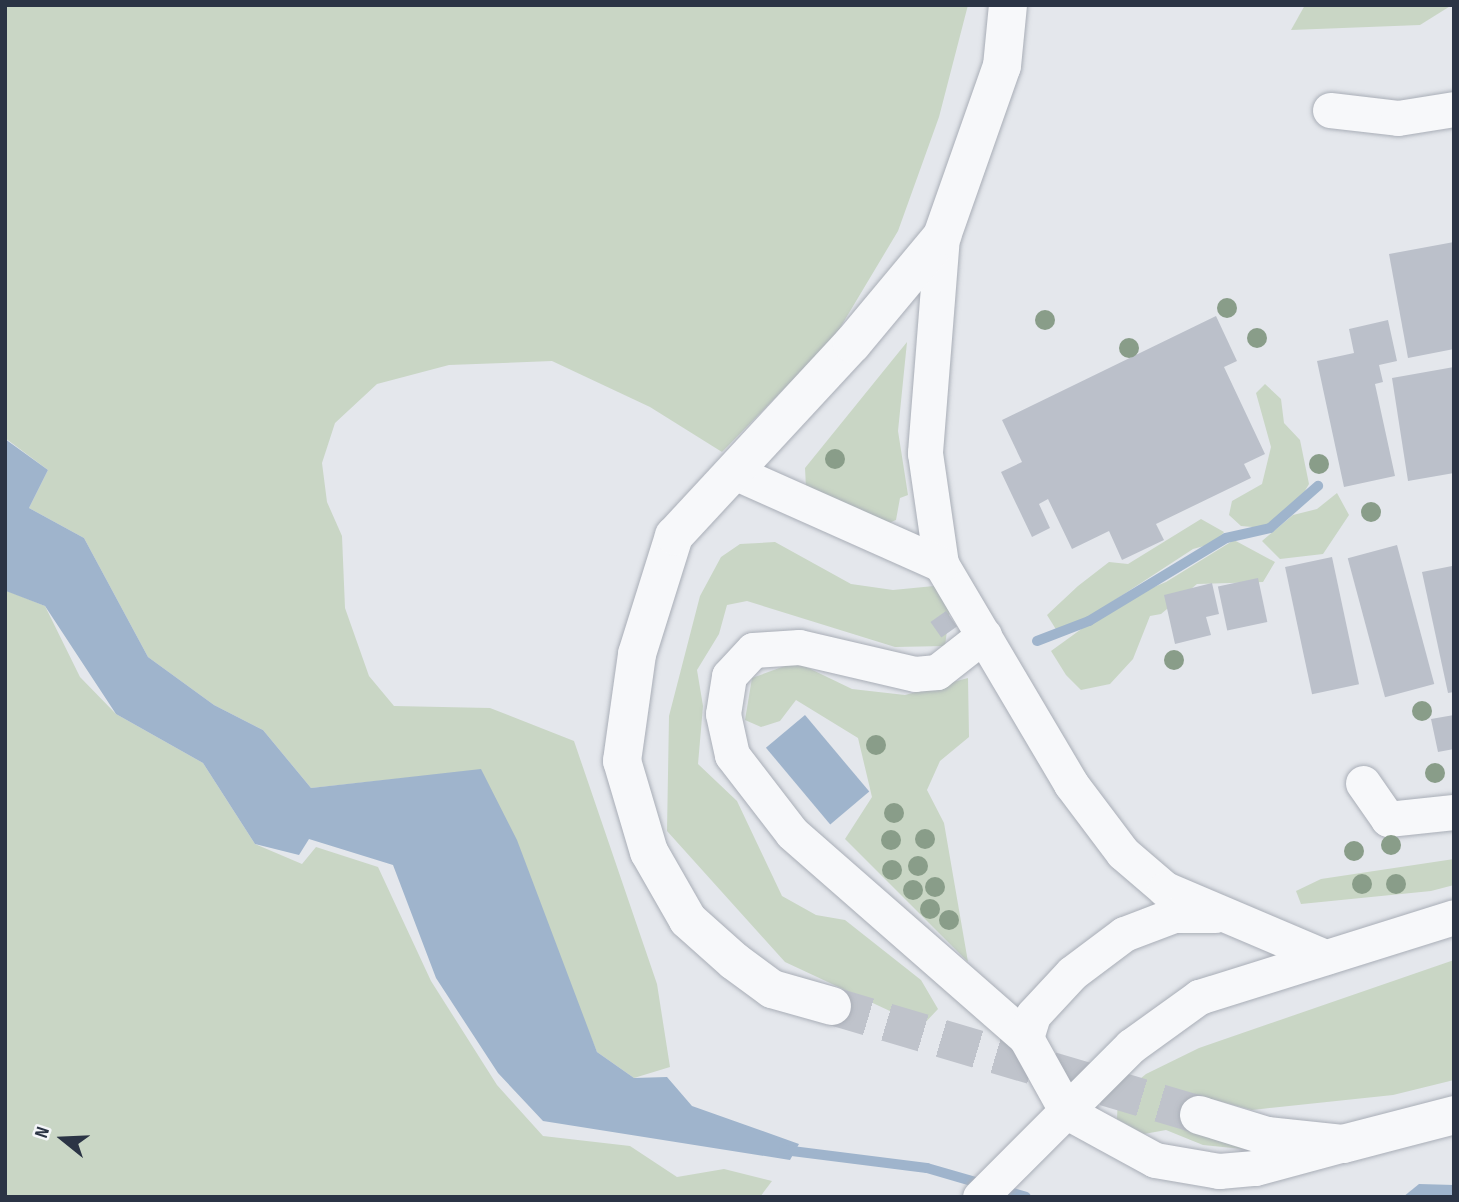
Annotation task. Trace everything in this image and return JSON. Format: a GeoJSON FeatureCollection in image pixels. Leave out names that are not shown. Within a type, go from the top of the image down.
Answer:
{"type":"FeatureCollection","features":[{"type":"Feature","properties":{"kind":"street"},"geometry":{"type":"LineString","coordinates":[[1008,5],[1002,66],[943,236],[925,453],[941,564],[1071,784],[1123,853],[1165,889],[1325,957]]}},
{"type":"Feature","properties":{"kind":"street"},"geometry":{"type":"LineString","coordinates":[[1330,110],[1398,118],[1454,109]]}},
{"type":"Feature","properties":{"kind":"street"},"geometry":{"type":"LineString","coordinates":[[832,1006],[772,989],[688,920],[649,852],[622,761],[638,654],[674,536],[943,236]]}},
{"type":"Feature","properties":{"kind":"street"},"geometry":{"type":"LineString","coordinates":[[734,472],[941,564]]}},
{"type":"Feature","properties":{"kind":"street"},"geometry":{"type":"LineString","coordinates":[[984,635],[937,672],[915,674],[799,647],[752,650],[729,676],[723,714],[732,755],[792,833],[1026,1038],[1067,1112],[1155,1160],[1219,1171],[1255,1168],[1454,1115]]}},
{"type":"Feature","properties":{"kind":"street"},"geometry":{"type":"LineString","coordinates":[[1363,783],[1388,819],[1454,812]]}},
{"type":"Feature","properties":{"kind":"street"},"geometry":{"type":"LineString","coordinates":[[1026,1038],[1033,1014],[1072,973],[1124,934],[1174,915],[1233,918]]}},
{"type":"Feature","properties":{"kind":"street"},"geometry":{"type":"LineString","coordinates":[[980,1197],[1131,1046],[1199,996],[1454,917]]}},
{"type":"Feature","properties":{"kind":"street"},"geometry":{"type":"LineString","coordinates":[[1199,1115],[1268,1136],[1343,1144]]}},
{"type":"Feature","properties":{"kind":"green space"},"geometry":{"type":"Polygon","coordinates":[[[5,5],[968,5],[939,117],[898,231],[834,338],[722,452],[650,407],[552,361],[449,365],[377,384],[335,423],[322,463],[327,502],[342,536],[345,608],[369,676],[394,706],[490,708],[574,741],[657,984],[670,1067],[634,1078],[597,1052],[481,770],[311,788],[263,730],[214,705],[148,657],[84,538],[29,508],[48,470],[5,438],[5,5]]]}},
{"type":"Feature","properties":{"kind":"green space"},"geometry":{"type":"Polygon","coordinates":[[[1305,5],[1452,5],[1420,25],[1291,30],[1305,5]]]}},
{"type":"Feature","properties":{"kind":"green space"},"geometry":{"type":"Polygon","coordinates":[[[907,342],[898,431],[908,495],[900,498],[896,520],[882,526],[806,488],[805,468],[907,342]]]}},
{"type":"Feature","properties":{"kind":"green space"},"geometry":{"type":"Polygon","coordinates":[[[1265,384],[1281,399],[1284,423],[1300,440],[1309,484],[1296,506],[1264,528],[1241,526],[1229,515],[1232,501],[1262,484],[1271,447],[1256,393],[1265,384]]]}},
{"type":"Feature","properties":{"kind":"green space"},"geometry":{"type":"Polygon","coordinates":[[[1337,493],[1349,515],[1323,554],[1280,559],[1262,541],[1293,515],[1317,509],[1337,493]]]}},
{"type":"Feature","properties":{"kind":"green space"},"geometry":{"type":"Polygon","coordinates":[[[1201,519],[1224,532],[1215,543],[1193,549],[1069,630],[1057,631],[1047,615],[1078,586],[1109,562],[1128,564],[1201,519]]]}},
{"type":"Feature","properties":{"kind":"green space"},"geometry":{"type":"Polygon","coordinates":[[[1234,540],[1275,562],[1263,582],[1197,584],[1161,614],[1150,616],[1133,659],[1110,684],[1081,690],[1066,675],[1051,651],[1120,601],[1166,582],[1234,540]]]}},
{"type":"Feature","properties":{"kind":"green space"},"geometry":{"type":"Polygon","coordinates":[[[775,542],[851,584],[893,590],[934,586],[950,607],[945,646],[895,647],[747,601],[727,605],[719,634],[697,670],[703,706],[698,764],[737,801],[782,896],[816,915],[845,920],[921,980],[938,1009],[922,1026],[785,962],[667,831],[669,716],[700,596],[721,557],[740,544],[775,542]]]}},
{"type":"Feature","properties":{"kind":"green space"},"geometry":{"type":"Polygon","coordinates":[[[5,590],[45,606],[80,677],[116,714],[203,763],[255,844],[302,864],[316,847],[378,867],[431,981],[497,1085],[543,1136],[630,1146],[677,1177],[724,1169],[772,1181],[760,1197],[5,1197],[5,590]]]}},
{"type":"Feature","properties":{"kind":"green space"},"geometry":{"type":"Polygon","coordinates":[[[796,662],[852,689],[905,695],[968,678],[969,737],[940,761],[927,790],[944,823],[968,962],[845,839],[872,797],[858,738],[796,700],[780,721],[761,727],[745,720],[752,678],[796,662]]]}},
{"type":"Feature","properties":{"kind":"green space"},"geometry":{"type":"Polygon","coordinates":[[[1454,859],[1454,885],[1431,891],[1301,904],[1296,891],[1321,879],[1454,859]]]}},
{"type":"Feature","properties":{"kind":"green space"},"geometry":{"type":"Polygon","coordinates":[[[1454,960],[1454,1080],[1393,1095],[1252,1110],[1204,1097],[1252,1140],[1243,1149],[1203,1145],[1166,1130],[1144,1134],[1117,1119],[1118,1097],[1146,1074],[1199,1048],[1454,960]]]}},
{"type":"Feature","properties":{"kind":"water"},"geometry":{"type":"Polygon","coordinates":[[[5,439],[48,470],[29,508],[84,538],[148,657],[214,705],[263,730],[311,788],[481,769],[517,840],[597,1052],[634,1078],[667,1077],[692,1106],[799,1144],[790,1160],[543,1121],[498,1073],[436,978],[393,865],[309,839],[299,855],[255,844],[203,763],[116,714],[45,606],[6,591],[5,439]]]}},
{"type":"Feature","properties":{"kind":"water"},"geometry":{"type":"Polygon","coordinates":[[[805,715],[869,792],[830,824],[766,748],[805,715]]]}},
{"type":"Feature","properties":{"kind":"water"},"geometry":{"type":"Polygon","coordinates":[[[1419,1184],[1454,1185],[1454,1197],[1403,1197],[1419,1184]]]}},
{"type":"Feature","properties":{"kind":"building"},"geometry":{"type":"Polygon","coordinates":[[[1454,242],[1454,349],[1408,358],[1389,254],[1454,242]]]}},
{"type":"Feature","properties":{"kind":"building"},"geometry":{"type":"Polygon","coordinates":[[[1216,316],[1237,361],[1224,367],[1265,454],[1244,464],[1251,478],[1156,524],[1164,540],[1122,560],[1109,531],[1072,549],[1048,499],[1039,504],[1050,528],[1032,537],[1001,472],[1022,462],[1002,420],[1216,316]]]}},
{"type":"Feature","properties":{"kind":"building"},"geometry":{"type":"Polygon","coordinates":[[[1388,320],[1397,361],[1379,365],[1383,382],[1375,384],[1395,476],[1344,487],[1317,361],[1354,353],[1349,329],[1388,320]]]}},
{"type":"Feature","properties":{"kind":"building"},"geometry":{"type":"Polygon","coordinates":[[[1454,367],[1454,473],[1408,481],[1392,378],[1454,367]]]}},
{"type":"Feature","properties":{"kind":"building"},"geometry":{"type":"Polygon","coordinates":[[[1397,545],[1434,684],[1385,697],[1348,558],[1397,545]]]}},
{"type":"Feature","properties":{"kind":"building"},"geometry":{"type":"Polygon","coordinates":[[[1332,557],[1359,684],[1312,694],[1285,567],[1332,557]]]}},
{"type":"Feature","properties":{"kind":"building"},"geometry":{"type":"Polygon","coordinates":[[[1452,566],[1454,692],[1448,693],[1422,572],[1452,566]]]}},
{"type":"Feature","properties":{"kind":"building"},"geometry":{"type":"Polygon","coordinates":[[[1258,578],[1267,622],[1227,631],[1218,587],[1258,578]]]}},
{"type":"Feature","properties":{"kind":"building"},"geometry":{"type":"Polygon","coordinates":[[[1212,583],[1219,614],[1206,617],[1211,635],[1175,644],[1164,595],[1212,583]]]}},
{"type":"Feature","properties":{"kind":"building"},"geometry":{"type":"Polygon","coordinates":[[[946,611],[957,627],[941,637],[930,622],[946,611]]]}},
{"type":"Feature","properties":{"kind":"building"},"geometry":{"type":"Polygon","coordinates":[[[1454,715],[1454,749],[1438,752],[1431,719],[1454,715]]]}},
{"type":"Feature","properties":{"kind":"waterway"},"geometry":{"type":"LineString","coordinates":[[1037,641],[1089,621],[1226,538],[1270,528],[1318,486]]}},
{"type":"Feature","properties":{"kind":"waterway"},"geometry":{"type":"LineString","coordinates":[[784,1150],[927,1168],[982,1184]]}},
{"type":"Feature","properties":{"kind":"waterway"},"geometry":{"type":"LineString","coordinates":[[1000,1189],[1026,1197]]}},
{"type":"Feature","properties":{"kind":"tunnel"},"geometry":{"type":"LineString","coordinates":[[832,1006],[1199,1115]]}}]}
